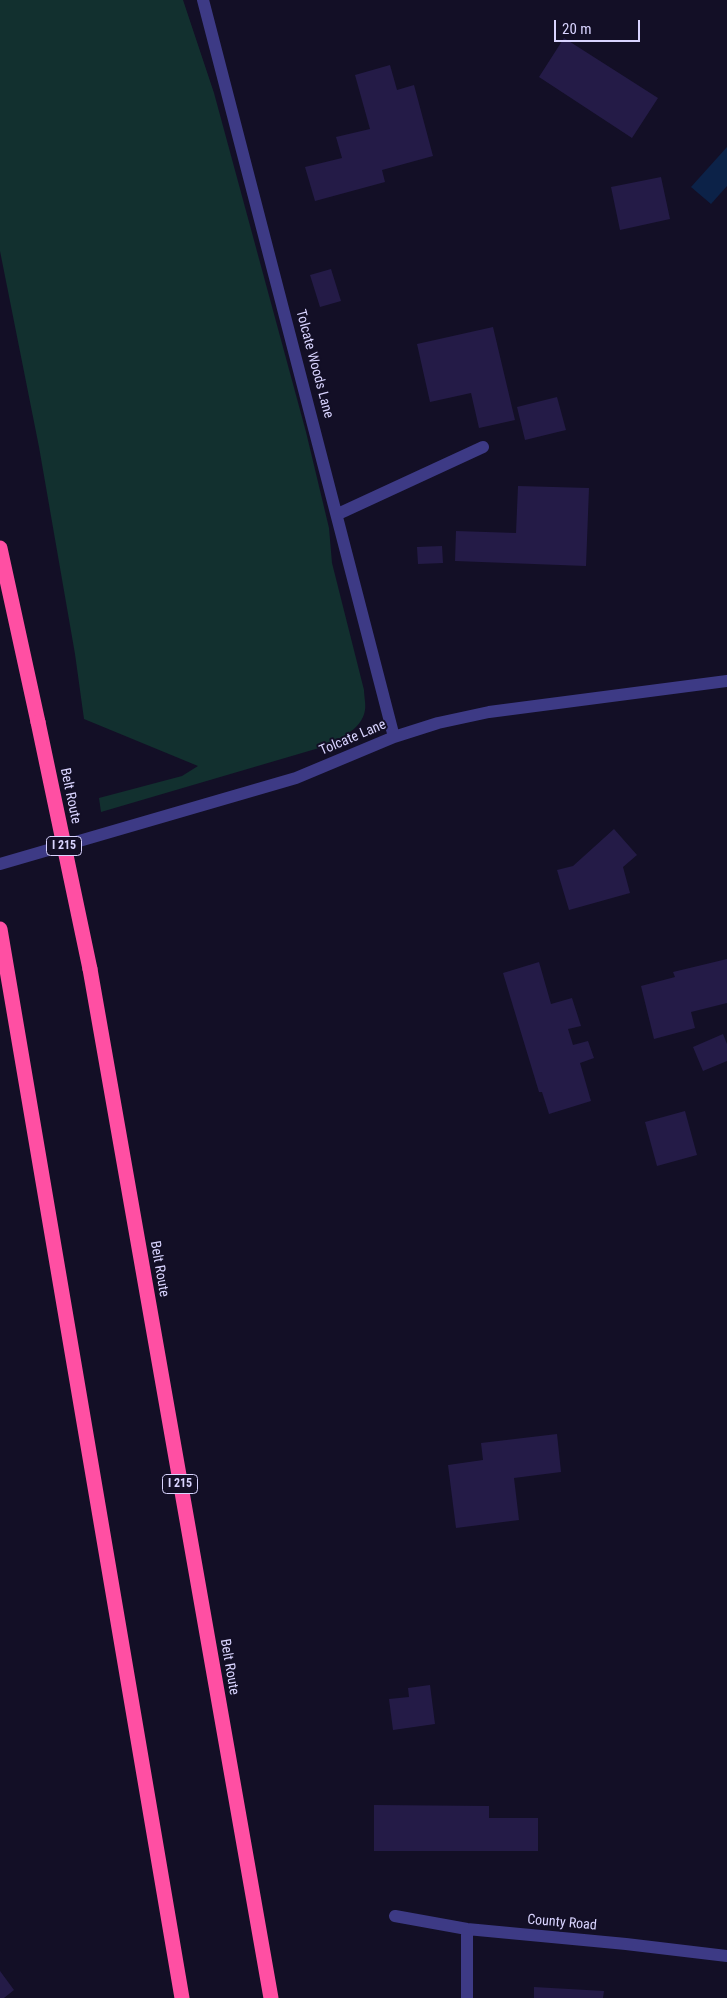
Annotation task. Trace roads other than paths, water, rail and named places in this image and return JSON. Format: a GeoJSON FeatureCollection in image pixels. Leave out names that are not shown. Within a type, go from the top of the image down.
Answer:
{"type":"FeatureCollection","features":[{"type":"Feature","properties":{"kind":"highway","name":"Belt Route"},"geometry":{"type":"LineString","coordinates":[[0,548],[90,970],[271,1998]]}},
{"type":"Feature","properties":{"kind":"highway"},"geometry":{"type":"LineString","coordinates":[[0,929],[182,1998]]}},
{"type":"Feature","properties":{"kind":"street","name":"Tolcate Woods Lane"},"geometry":{"type":"LineString","coordinates":[[203,0],[338,514],[394,737]]}},
{"type":"Feature","properties":{"kind":"street"},"geometry":{"type":"LineString","coordinates":[[338,514],[483,447]]}},
{"type":"Feature","properties":{"kind":"street","name":"Tolcate Lane"},"geometry":{"type":"LineString","coordinates":[[0,864],[296,778],[394,737],[438,723],[489,712],[727,681]]}},
{"type":"Feature","properties":{"kind":"street","name":"County Road"},"geometry":{"type":"LineString","coordinates":[[395,1916],[467,1929],[626,1944],[727,1956]]}},
{"type":"Feature","properties":{"kind":"street"},"geometry":{"type":"LineString","coordinates":[[467,1929],[467,1998]]}},
{"type":"Feature","properties":{"kind":"water"},"geometry":{"type":"Polygon","coordinates":[[[727,147],[727,186],[711,204],[691,187],[727,147]]]}}]}
